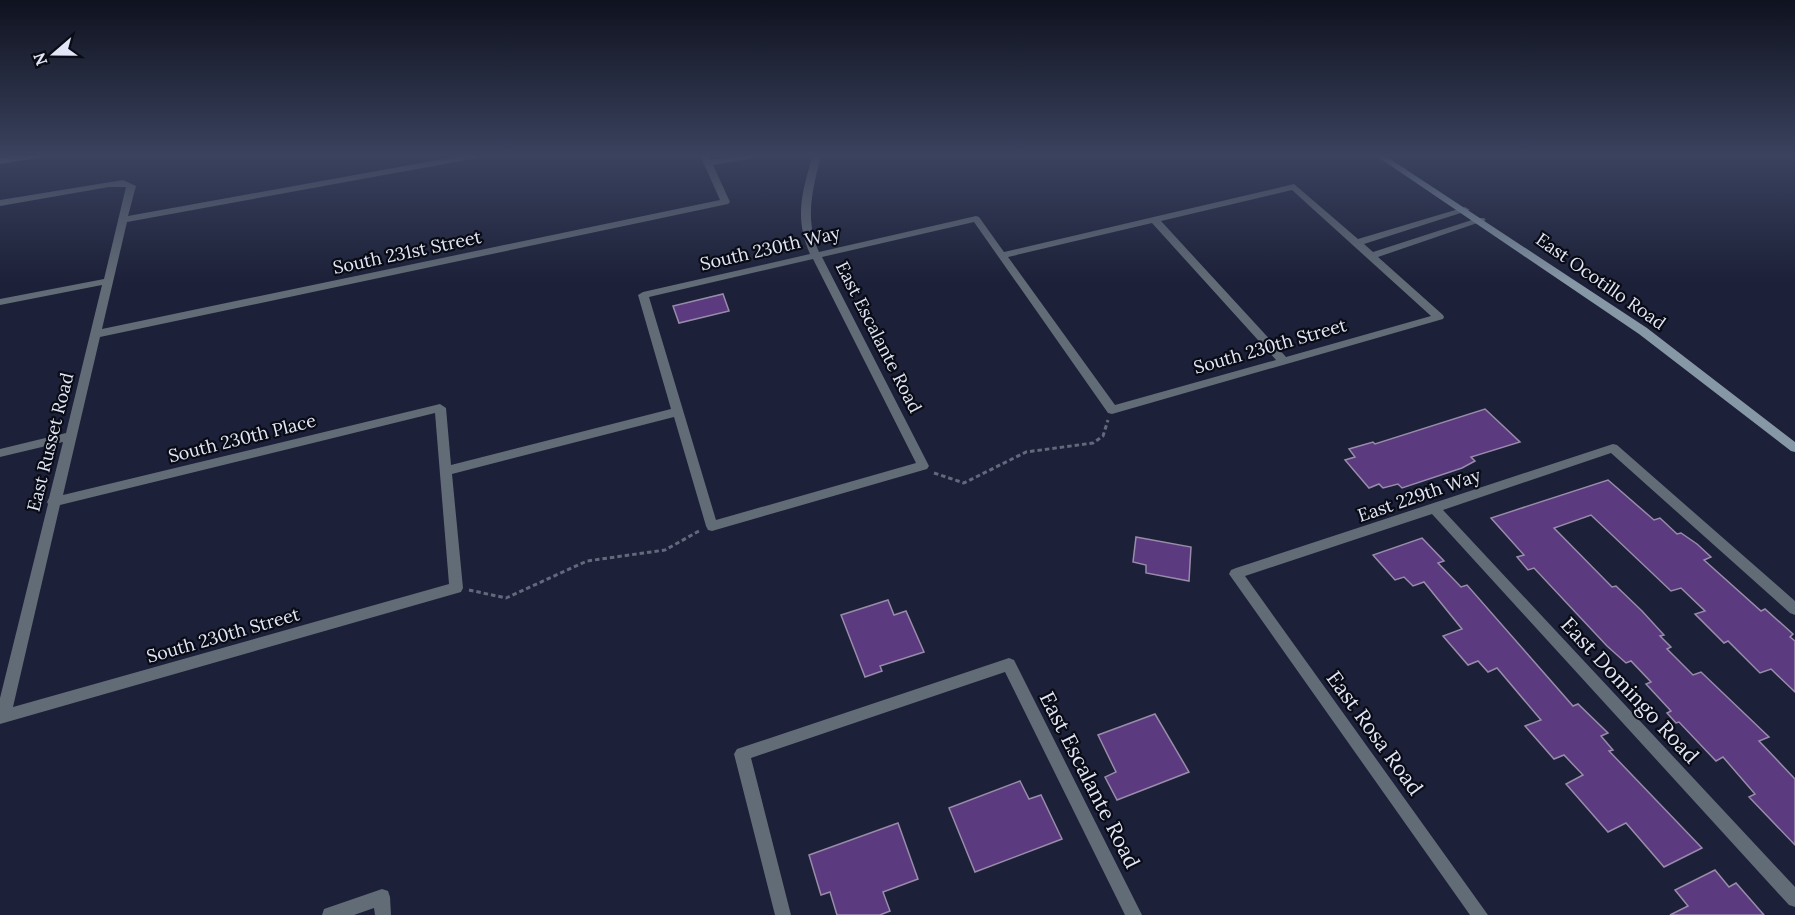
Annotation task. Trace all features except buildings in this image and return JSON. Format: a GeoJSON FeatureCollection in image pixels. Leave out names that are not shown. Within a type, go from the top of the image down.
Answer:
{"type":"FeatureCollection","features":[{"type":"Feature","properties":{"kind":"main road","name":"East Ocotillo Road"},"geometry":{"type":"LineString","coordinates":[[1446,198],[1643,331],[1795,448]]}},
{"type":"Feature","properties":{"kind":"street","name":"East Russet Road"},"geometry":{"type":"LineString","coordinates":[[0,203],[33,198]]}},
{"type":"Feature","properties":{"kind":"street","name":"East Russet Road"},"geometry":{"type":"LineString","coordinates":[[2,716],[129,198]]}},
{"type":"Feature","properties":{"kind":"street"},"geometry":{"type":"LineString","coordinates":[[124,220],[245,198]]}},
{"type":"Feature","properties":{"kind":"street","name":"South 231st Street"},"geometry":{"type":"LineString","coordinates":[[95,334],[725,202],[723,198]]}},
{"type":"Feature","properties":{"kind":"street","name":"East Escalante Road"},"geometry":{"type":"LineString","coordinates":[[806,198],[803,209],[804,227],[816,256],[923,466]]}},
{"type":"Feature","properties":{"kind":"street"},"geometry":{"type":"LineString","coordinates":[[1112,410],[1003,255],[1247,198]]}},
{"type":"Feature","properties":{"kind":"street"},"geometry":{"type":"LineString","coordinates":[[1306,198],[1371,256],[1481,220]]}},
{"type":"Feature","properties":{"kind":"street"},"geometry":{"type":"LineString","coordinates":[[1357,243],[1465,210]]}},
{"type":"Feature","properties":{"kind":"street","name":"South 230th Way"},"geometry":{"type":"LineString","coordinates":[[677,412],[643,296],[976,219],[1003,255]]}},
{"type":"Feature","properties":{"kind":"street"},"geometry":{"type":"LineString","coordinates":[[1154,219],[1283,361]]}},
{"type":"Feature","properties":{"kind":"street","name":"South 230th Street"},"geometry":{"type":"LineString","coordinates":[[1112,410],[1439,317],[1371,256]]}},
{"type":"Feature","properties":{"kind":"street"},"geometry":{"type":"LineString","coordinates":[[0,302],[108,281]]}},
{"type":"Feature","properties":{"kind":"street","name":"South 230th Place"},"geometry":{"type":"LineString","coordinates":[[53,502],[440,408],[447,471]]}},
{"type":"Feature","properties":{"kind":"street"},"geometry":{"type":"LineString","coordinates":[[456,588],[447,471],[677,412],[712,526],[923,466]]}},
{"type":"Feature","properties":{"kind":"street"},"geometry":{"type":"LineString","coordinates":[[0,453],[70,436]]}},
{"type":"Feature","properties":{"kind":"street","name":"East 229th Way"},"geometry":{"type":"LineString","coordinates":[[1236,574],[1613,448],[1795,609]]}},
{"type":"Feature","properties":{"kind":"street","name":"East Domingo Road"},"geometry":{"type":"LineString","coordinates":[[1435,508],[1795,899]]}},
{"type":"Feature","properties":{"kind":"street","name":"East Rosa Road"},"geometry":{"type":"LineString","coordinates":[[1236,574],[1480,915]]}},
{"type":"Feature","properties":{"kind":"street","name":"South 230th Street"},"geometry":{"type":"LineString","coordinates":[[2,716],[456,588]]}},
{"type":"Feature","properties":{"kind":"street","name":"East Escalante Road"},"geometry":{"type":"LineString","coordinates":[[783,915],[742,754],[1009,663],[1134,915]]}},
{"type":"Feature","properties":{"kind":"street"},"geometry":{"type":"LineString","coordinates":[[330,915],[382,897],[383,915]]}},
{"type":"Feature","properties":{"kind":"path"},"geometry":{"type":"LineString","coordinates":[[923,466],[941,477],[964,483],[1026,453],[1093,444],[1103,436],[1112,410]]}},
{"type":"Feature","properties":{"kind":"path"},"geometry":{"type":"LineString","coordinates":[[456,588],[484,591],[506,598],[588,561],[665,550],[712,526]]}}]}
